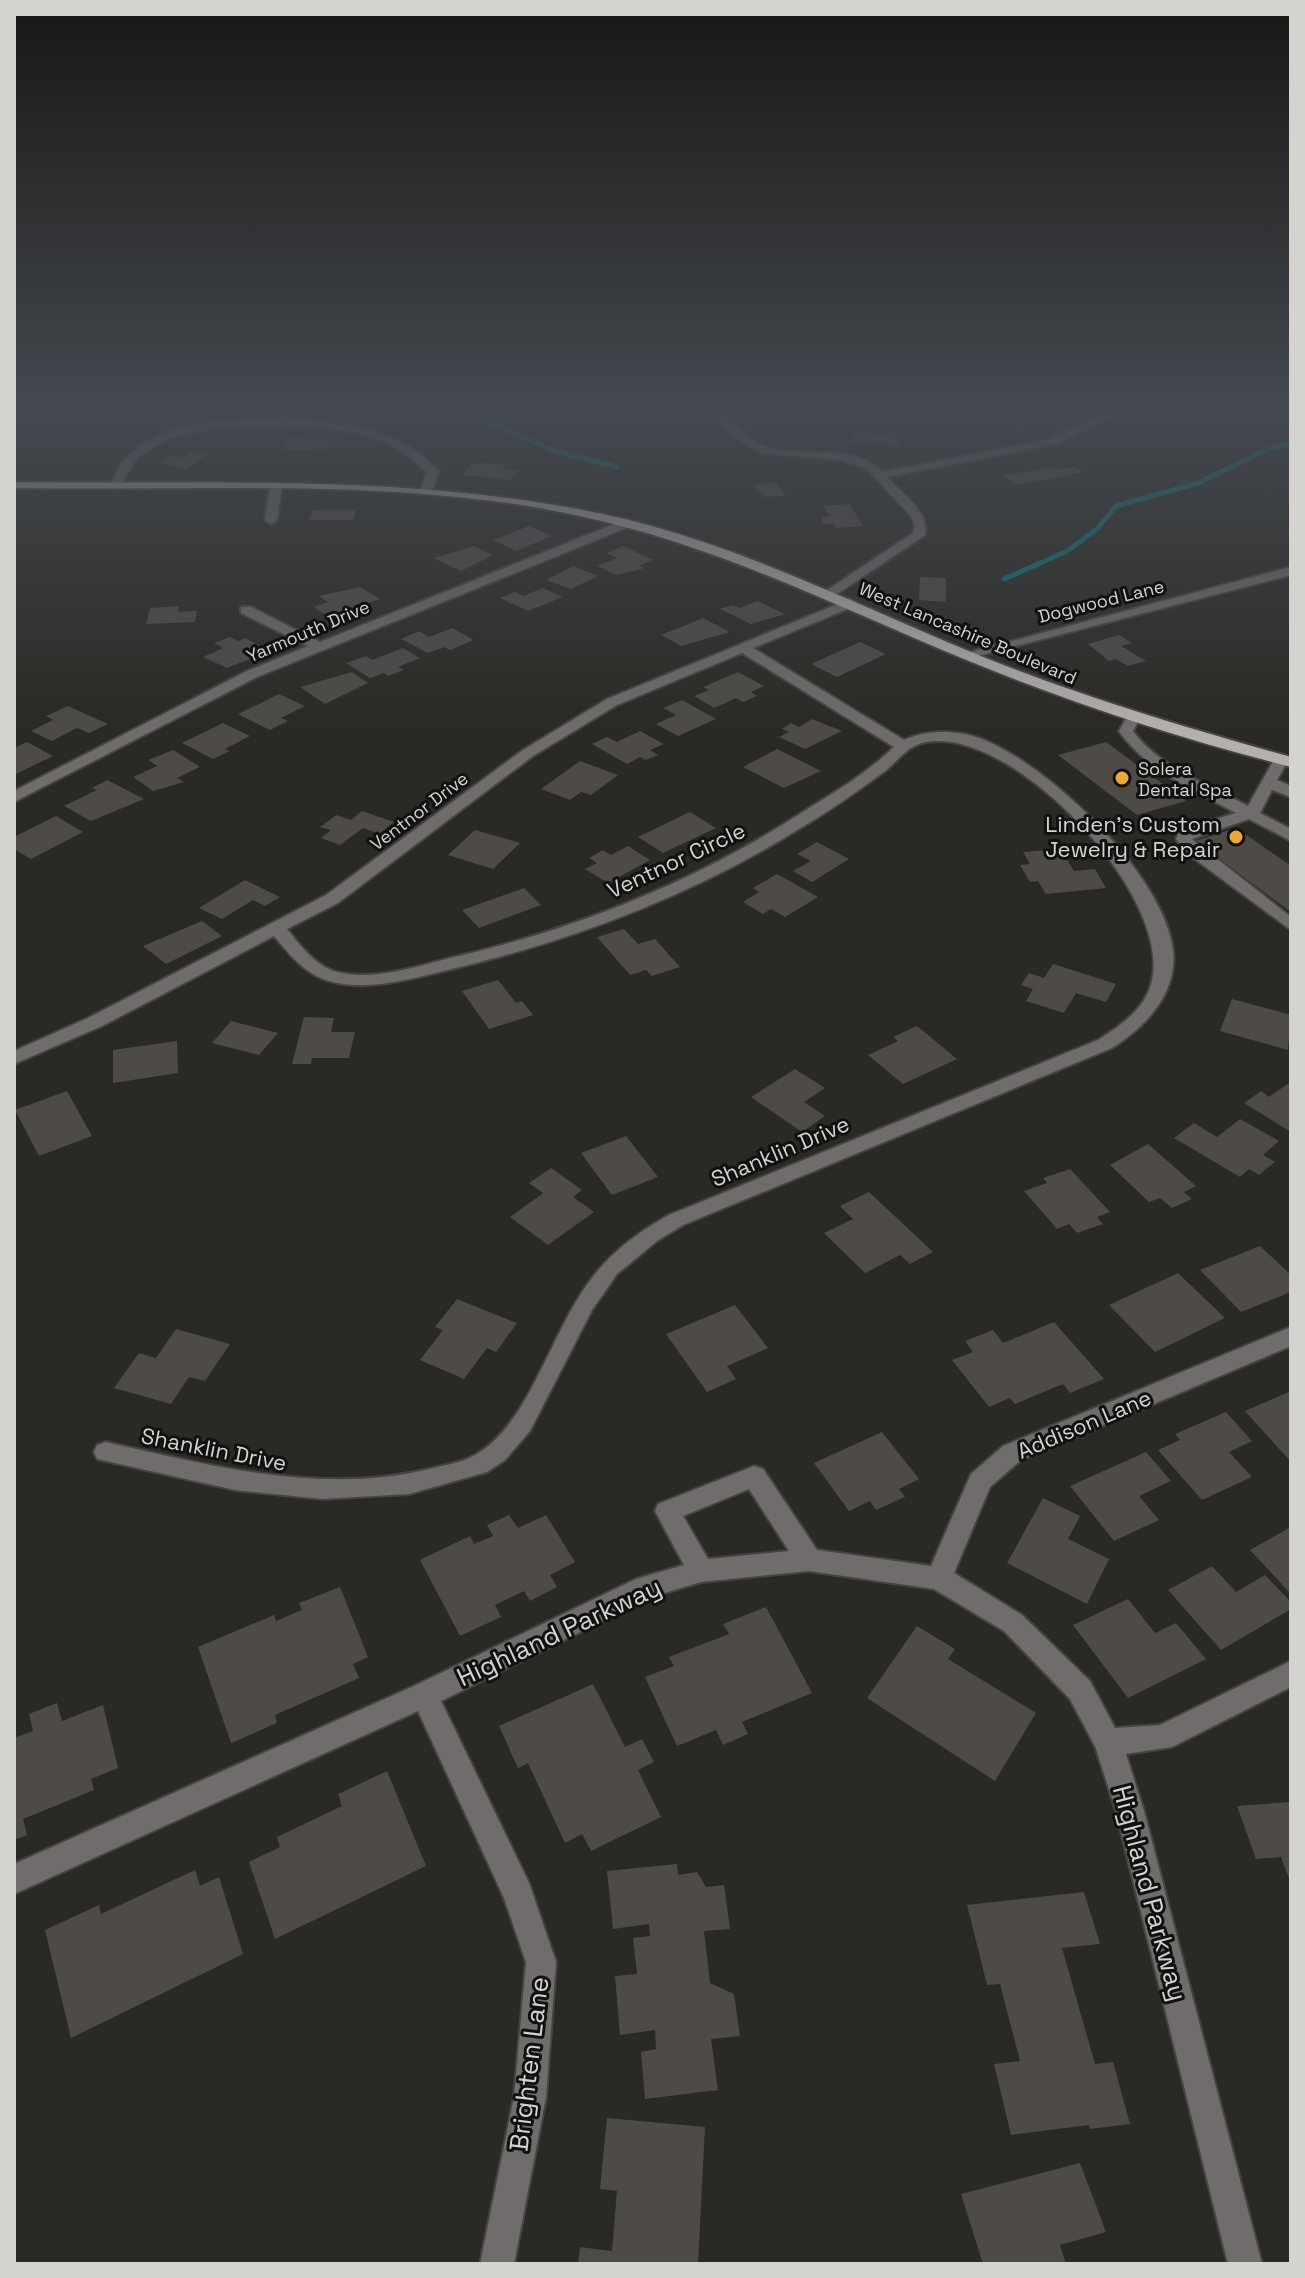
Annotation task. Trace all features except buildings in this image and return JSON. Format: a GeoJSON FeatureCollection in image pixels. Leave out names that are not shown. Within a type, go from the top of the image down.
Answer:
{"type":"FeatureCollection","features":[{"type":"Feature","properties":{"kind":"main road","name":"West Lancashire Boulevard"},"geometry":{"type":"LineString","coordinates":[[585,516],[627,523],[714,550],[831,594],[966,655],[1134,716],[1286,760]]}},
{"type":"Feature","properties":{"kind":"street"},"geometry":{"type":"LineString","coordinates":[[831,594],[919,535],[921,526],[917,516]]}},
{"type":"Feature","properties":{"kind":"street","name":"Yarmouth Drive"},"geometry":{"type":"LineString","coordinates":[[14,797],[252,674],[627,523]]}},
{"type":"Feature","properties":{"kind":"street","name":"Dogwood Lane"},"geometry":{"type":"LineString","coordinates":[[966,655],[1291,571]]}},
{"type":"Feature","properties":{"kind":"street","name":"Ventnor Drive"},"geometry":{"type":"LineString","coordinates":[[14,1058],[95,1022],[332,899],[528,753],[574,723],[656,681],[850,603]]}},
{"type":"Feature","properties":{"kind":"street"},"geometry":{"type":"LineString","coordinates":[[246,610],[318,646]]}},
{"type":"Feature","properties":{"kind":"street"},"geometry":{"type":"LineString","coordinates":[[741,647],[902,745]]}},
{"type":"Feature","properties":{"kind":"street"},"geometry":{"type":"LineString","coordinates":[[1134,716],[1126,731],[1130,741],[1151,757],[1291,836]]}},
{"type":"Feature","properties":{"kind":"street","name":"Shanklin Drive"},"geometry":{"type":"LineString","coordinates":[[106,1452],[220,1477],[299,1489],[374,1489],[433,1479],[485,1462],[514,1436],[532,1410],[595,1283],[650,1233],[1105,1044],[1144,1016],[1162,981],[1164,948],[1150,906],[1126,866],[1082,819],[998,753],[958,737],[919,739],[902,745]]}},
{"type":"Feature","properties":{"kind":"street","name":"Ventnor Circle"},"geometry":{"type":"LineString","coordinates":[[276,928],[308,963],[336,977],[380,978],[489,954],[614,914],[697,879],[754,850],[827,804],[885,765],[902,745]]}},
{"type":"Feature","properties":{"kind":"street"},"geometry":{"type":"LineString","coordinates":[[1286,760],[1268,782],[1252,813],[1186,833],[1184,839],[1191,849],[1291,925]]}},
{"type":"Feature","properties":{"kind":"street"},"geometry":{"type":"LineString","coordinates":[[1268,782],[1291,792]]}},
{"type":"Feature","properties":{"kind":"street","name":"Addison Lane"},"geometry":{"type":"LineString","coordinates":[[939,1578],[980,1481],[1012,1453],[1291,1336]]}},
{"type":"Feature","properties":{"kind":"street"},"geometry":{"type":"LineString","coordinates":[[701,1571],[667,1511],[754,1476],[809,1560]]}},
{"type":"Feature","properties":{"kind":"street","name":"Highland Parkway"},"geometry":{"type":"LineString","coordinates":[[14,1879],[424,1695],[645,1587],[701,1571],[809,1560],[939,1578],[1013,1623],[1080,1690],[1108,1742],[1130,1811],[1245,2264]]}},
{"type":"Feature","properties":{"kind":"street"},"geometry":{"type":"LineString","coordinates":[[1108,1742],[1162,1738],[1291,1673]]}},
{"type":"Feature","properties":{"kind":"street","name":"Brighten Lane"},"geometry":{"type":"LineString","coordinates":[[424,1695],[518,1894],[541,1962],[530,2097],[497,2264]]}},
{"type":"Feature","properties":{"kind":"waterway"},"geometry":{"type":"LineString","coordinates":[[1004,579],[1067,551],[1097,529],[1107,516]]}},
{"type":"Feature","properties":{"kind":"place","name":"Solera Dental Spa"},"geometry":{"type":"Point","coordinates":[1122,778]}},
{"type":"Feature","properties":{"kind":"place","name":"Linden's Custom Jewelry & Repair"},"geometry":{"type":"Point","coordinates":[1236,837]}}]}
